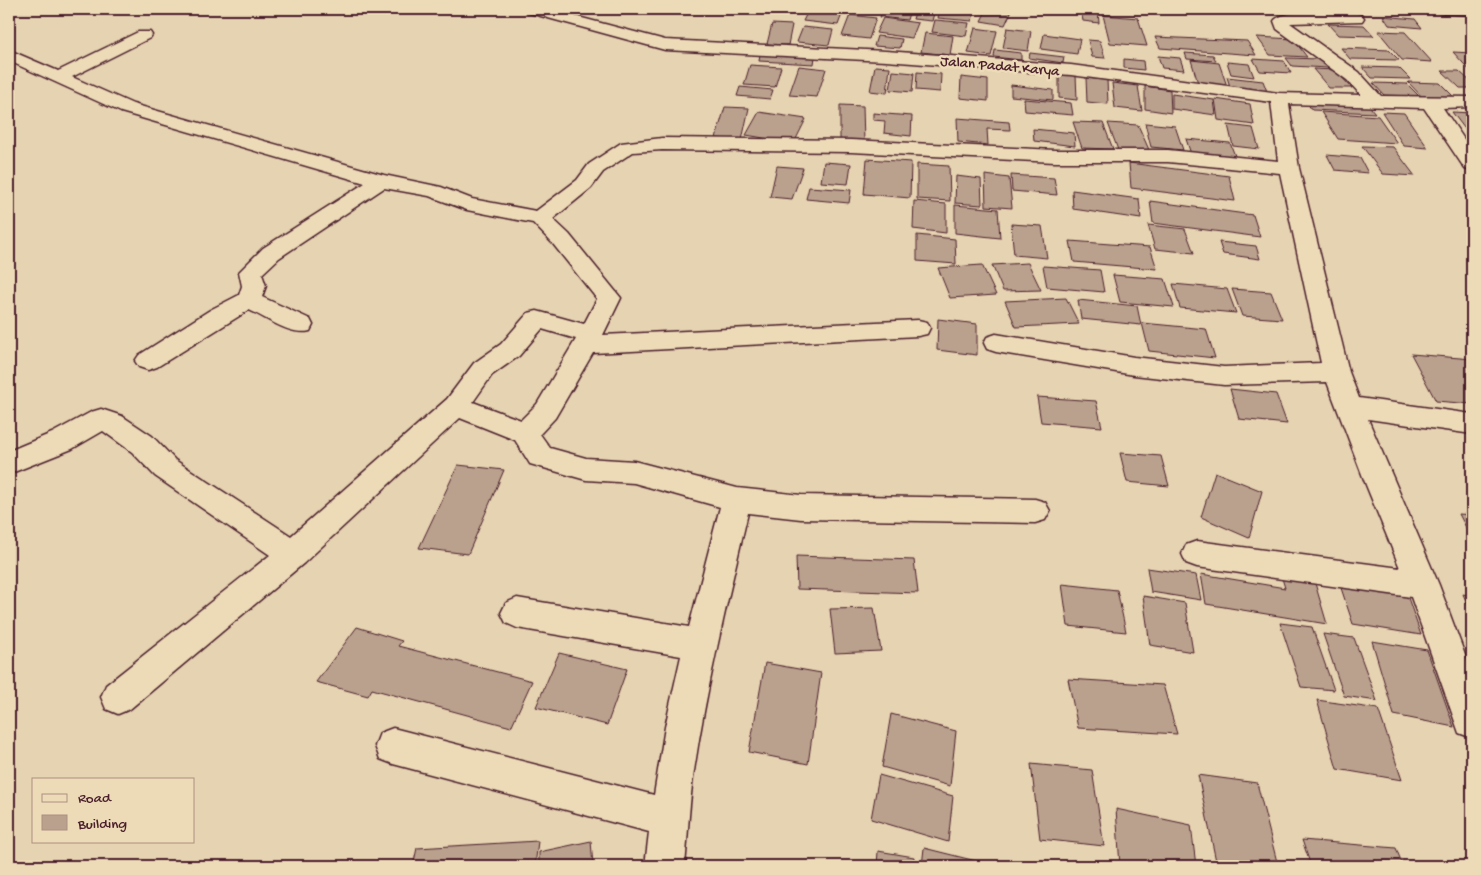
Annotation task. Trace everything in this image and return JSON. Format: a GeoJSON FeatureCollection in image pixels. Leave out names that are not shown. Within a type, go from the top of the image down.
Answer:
{"type":"FeatureCollection","features":[{"type":"Feature","properties":{"kind":"street","name":"Jalan Padat Karya"},"geometry":{"type":"LineString","coordinates":[[531,9],[665,45],[886,56],[1061,70],[1279,98],[1430,103],[1472,102]]}},
{"type":"Feature","properties":{"kind":"street"},"geometry":{"type":"LineString","coordinates":[[1348,9],[1356,18],[1289,18],[1282,21],[1283,26],[1353,76],[1375,100]]}},
{"type":"Feature","properties":{"kind":"street"},"geometry":{"type":"LineString","coordinates":[[58,77],[144,35]]}},
{"type":"Feature","properties":{"kind":"street"},"geometry":{"type":"LineString","coordinates":[[9,55],[127,108],[381,181],[434,191],[467,204],[540,218],[561,239],[609,298],[588,340],[546,411],[525,433]]}},
{"type":"Feature","properties":{"kind":"street"},"geometry":{"type":"LineString","coordinates":[[1279,98],[1289,168],[1336,372],[1423,584],[1472,722]]}},
{"type":"Feature","properties":{"kind":"street"},"geometry":{"type":"LineString","coordinates":[[1430,103],[1472,165]]}},
{"type":"Feature","properties":{"kind":"street"},"geometry":{"type":"LineString","coordinates":[[540,218],[584,184],[596,168],[628,147],[662,144],[851,146],[1055,156],[1168,156],[1289,168]]}},
{"type":"Feature","properties":{"kind":"street"},"geometry":{"type":"LineString","coordinates":[[148,361],[219,316],[249,300],[254,286],[250,272],[271,253],[381,181]]}},
{"type":"Feature","properties":{"kind":"street"},"geometry":{"type":"LineString","coordinates":[[249,300],[301,325]]}},
{"type":"Feature","properties":{"kind":"street"},"geometry":{"type":"LineString","coordinates":[[118,697],[293,554],[456,406],[483,369],[510,350],[537,319],[588,340],[918,328]]}},
{"type":"Feature","properties":{"kind":"street"},"geometry":{"type":"LineString","coordinates":[[996,343],[1134,366],[1224,376],[1336,372]]}},
{"type":"Feature","properties":{"kind":"street"},"geometry":{"type":"LineString","coordinates":[[456,406],[525,433],[540,456],[586,469],[634,472],[737,500],[801,507],[1035,511]]}},
{"type":"Feature","properties":{"kind":"street"},"geometry":{"type":"LineString","coordinates":[[1350,407],[1472,424]]}},
{"type":"Feature","properties":{"kind":"street"},"geometry":{"type":"LineString","coordinates":[[9,464],[62,440],[101,419],[127,433],[142,444],[165,468],[293,554]]}},
{"type":"Feature","properties":{"kind":"street"},"geometry":{"type":"LineString","coordinates":[[664,866],[668,818],[700,644],[737,500]]}},
{"type":"Feature","properties":{"kind":"street"},"geometry":{"type":"LineString","coordinates":[[1197,554],[1423,584]]}},
{"type":"Feature","properties":{"kind":"street"},"geometry":{"type":"LineString","coordinates":[[517,614],[700,644]]}},
{"type":"Feature","properties":{"kind":"street"},"geometry":{"type":"LineString","coordinates":[[393,746],[668,818]]}},
{"type":"Feature","properties":{"kind":"building"},"geometry":{"type":"Polygon","coordinates":[[[883,9],[910,9],[907,20],[880,17],[883,9]]]}},
{"type":"Feature","properties":{"kind":"building"},"geometry":{"type":"Polygon","coordinates":[[[916,9],[935,9],[932,21],[913,19],[916,9]]]}},
{"type":"Feature","properties":{"kind":"building"},"geometry":{"type":"Polygon","coordinates":[[[940,9],[974,12],[972,21],[938,18],[940,9]]]}},
{"type":"Feature","properties":{"kind":"building"},"geometry":{"type":"Polygon","coordinates":[[[987,9],[1011,12],[1005,25],[981,21],[987,9]]]}},
{"type":"Feature","properties":{"kind":"building"},"geometry":{"type":"Polygon","coordinates":[[[1434,9],[1466,9],[1472,16],[1439,14],[1434,9]]]}},
{"type":"Feature","properties":{"kind":"building"},"geometry":{"type":"Polygon","coordinates":[[[1081,10],[1098,12],[1099,23],[1083,21],[1081,10]]]}},
{"type":"Feature","properties":{"kind":"building"},"geometry":{"type":"Polygon","coordinates":[[[808,11],[842,14],[838,25],[803,21],[808,11]]]}},
{"type":"Feature","properties":{"kind":"building"},"geometry":{"type":"Polygon","coordinates":[[[850,15],[876,18],[869,39],[842,36],[850,15]]]}},
{"type":"Feature","properties":{"kind":"building"},"geometry":{"type":"Polygon","coordinates":[[[1103,15],[1138,18],[1147,46],[1110,43],[1103,15]]]}},
{"type":"Feature","properties":{"kind":"building"},"geometry":{"type":"Polygon","coordinates":[[[1383,16],[1415,19],[1422,28],[1389,25],[1383,16]]]}},
{"type":"Feature","properties":{"kind":"building"},"geometry":{"type":"Polygon","coordinates":[[[883,18],[918,23],[912,38],[876,33],[883,18]]]}},
{"type":"Feature","properties":{"kind":"building"},"geometry":{"type":"Polygon","coordinates":[[[935,20],[969,23],[966,36],[932,32],[935,20]]]}},
{"type":"Feature","properties":{"kind":"building"},"geometry":{"type":"Polygon","coordinates":[[[772,24],[792,25],[788,45],[767,44],[772,24]]]}},
{"type":"Feature","properties":{"kind":"building"},"geometry":{"type":"Polygon","coordinates":[[[1328,24],[1364,25],[1374,36],[1338,35],[1328,24]]]}},
{"type":"Feature","properties":{"kind":"building"},"geometry":{"type":"Polygon","coordinates":[[[803,27],[833,30],[829,45],[797,42],[803,27]]]}},
{"type":"Feature","properties":{"kind":"building"},"geometry":{"type":"Polygon","coordinates":[[[975,28],[997,31],[991,56],[968,53],[975,28]]]}},
{"type":"Feature","properties":{"kind":"building"},"geometry":{"type":"Polygon","coordinates":[[[1007,28],[1031,31],[1028,51],[1003,48],[1007,28]]]}},
{"type":"Feature","properties":{"kind":"building"},"geometry":{"type":"Polygon","coordinates":[[[1378,31],[1405,32],[1432,62],[1402,60],[1378,31]]]}},
{"type":"Feature","properties":{"kind":"building"},"geometry":{"type":"Polygon","coordinates":[[[925,33],[953,36],[950,55],[921,52],[925,33]]]}},
{"type":"Feature","properties":{"kind":"building"},"geometry":{"type":"Polygon","coordinates":[[[1044,34],[1080,39],[1077,54],[1041,49],[1044,34]]]}},
{"type":"Feature","properties":{"kind":"building"},"geometry":{"type":"Polygon","coordinates":[[[877,36],[902,39],[900,48],[874,46],[877,36]]]}},
{"type":"Feature","properties":{"kind":"building"},"geometry":{"type":"Polygon","coordinates":[[[1155,37],[1247,41],[1256,55],[1160,48],[1155,37]]]}},
{"type":"Feature","properties":{"kind":"building"},"geometry":{"type":"Polygon","coordinates":[[[1257,37],[1293,39],[1307,57],[1270,55],[1257,37]]]}},
{"type":"Feature","properties":{"kind":"building"},"geometry":{"type":"Polygon","coordinates":[[[1088,40],[1100,41],[1105,58],[1092,57],[1088,40]]]}},
{"type":"Feature","properties":{"kind":"building"},"geometry":{"type":"Polygon","coordinates":[[[1341,48],[1389,50],[1399,60],[1350,59],[1341,48]]]}},
{"type":"Feature","properties":{"kind":"building"},"geometry":{"type":"Polygon","coordinates":[[[995,50],[1021,53],[1021,60],[994,57],[995,50]]]}},
{"type":"Feature","properties":{"kind":"building"},"geometry":{"type":"Polygon","coordinates":[[[1453,52],[1472,53],[1472,73],[1453,52]]]}},
{"type":"Feature","properties":{"kind":"building"},"geometry":{"type":"Polygon","coordinates":[[[1030,53],[1064,57],[1063,63],[1029,58],[1030,53]]]}},
{"type":"Feature","properties":{"kind":"building"},"geometry":{"type":"Polygon","coordinates":[[[1185,53],[1213,55],[1216,61],[1187,59],[1185,53]]]}},
{"type":"Feature","properties":{"kind":"building"},"geometry":{"type":"Polygon","coordinates":[[[760,54],[815,57],[814,64],[759,61],[760,54]]]}},
{"type":"Feature","properties":{"kind":"building"},"geometry":{"type":"Polygon","coordinates":[[[1158,56],[1180,58],[1184,70],[1162,68],[1158,56]]]}},
{"type":"Feature","properties":{"kind":"building"},"geometry":{"type":"Polygon","coordinates":[[[1286,58],[1321,59],[1328,68],[1292,66],[1286,58]]]}},
{"type":"Feature","properties":{"kind":"building"},"geometry":{"type":"Polygon","coordinates":[[[1124,59],[1143,61],[1144,70],[1124,68],[1124,59]]]}},
{"type":"Feature","properties":{"kind":"building"},"geometry":{"type":"Polygon","coordinates":[[[1253,59],[1284,61],[1291,73],[1260,71],[1253,59]]]}},
{"type":"Feature","properties":{"kind":"building"},"geometry":{"type":"Polygon","coordinates":[[[1191,60],[1219,63],[1227,86],[1198,83],[1191,60]]]}},
{"type":"Feature","properties":{"kind":"building"},"geometry":{"type":"Polygon","coordinates":[[[1227,62],[1249,64],[1254,77],[1231,74],[1227,62]]]}},
{"type":"Feature","properties":{"kind":"building"},"geometry":{"type":"Polygon","coordinates":[[[750,65],[781,67],[775,87],[744,85],[750,65]]]}},
{"type":"Feature","properties":{"kind":"building"},"geometry":{"type":"Polygon","coordinates":[[[799,66],[826,69],[817,97],[789,95],[799,66]]]}},
{"type":"Feature","properties":{"kind":"building"},"geometry":{"type":"Polygon","coordinates":[[[875,66],[890,67],[887,93],[870,91],[875,66]]]}},
{"type":"Feature","properties":{"kind":"building"},"geometry":{"type":"Polygon","coordinates":[[[1362,67],[1399,68],[1410,79],[1372,78],[1362,67]]]}},
{"type":"Feature","properties":{"kind":"building"},"geometry":{"type":"Polygon","coordinates":[[[1313,69],[1335,70],[1352,88],[1329,88],[1313,69]]]}},
{"type":"Feature","properties":{"kind":"building"},"geometry":{"type":"Polygon","coordinates":[[[893,71],[914,73],[912,92],[890,90],[893,71]]]}},
{"type":"Feature","properties":{"kind":"building"},"geometry":{"type":"Polygon","coordinates":[[[1442,71],[1459,71],[1472,83],[1472,88],[1460,88],[1442,71]]]}},
{"type":"Feature","properties":{"kind":"building"},"geometry":{"type":"Polygon","coordinates":[[[917,72],[941,74],[940,92],[916,90],[917,72]]]}},
{"type":"Feature","properties":{"kind":"building"},"geometry":{"type":"Polygon","coordinates":[[[1059,73],[1076,75],[1077,100],[1059,98],[1059,73]]]}},
{"type":"Feature","properties":{"kind":"building"},"geometry":{"type":"Polygon","coordinates":[[[961,77],[988,80],[988,101],[960,98],[961,77]]]}},
{"type":"Feature","properties":{"kind":"building"},"geometry":{"type":"Polygon","coordinates":[[[1227,77],[1263,81],[1268,94],[1231,90],[1227,77]]]}},
{"type":"Feature","properties":{"kind":"building"},"geometry":{"type":"Polygon","coordinates":[[[1086,78],[1107,80],[1108,104],[1087,102],[1086,78]]]}},
{"type":"Feature","properties":{"kind":"building"},"geometry":{"type":"Polygon","coordinates":[[[1408,82],[1440,83],[1458,101],[1425,100],[1408,82]]]}},
{"type":"Feature","properties":{"kind":"building"},"geometry":{"type":"Polygon","coordinates":[[[1112,83],[1138,86],[1142,111],[1115,108],[1112,83]]]}},
{"type":"Feature","properties":{"kind":"building"},"geometry":{"type":"Polygon","coordinates":[[[1373,83],[1407,84],[1419,96],[1384,95],[1373,83]]]}},
{"type":"Feature","properties":{"kind":"building"},"geometry":{"type":"Polygon","coordinates":[[[1011,85],[1053,90],[1053,100],[1011,96],[1011,85]]]}},
{"type":"Feature","properties":{"kind":"building"},"geometry":{"type":"Polygon","coordinates":[[[1145,86],[1170,90],[1171,113],[1145,109],[1145,86]]]}},
{"type":"Feature","properties":{"kind":"building"},"geometry":{"type":"Polygon","coordinates":[[[740,87],[773,90],[770,99],[737,96],[740,87]]]}},
{"type":"Feature","properties":{"kind":"building"},"geometry":{"type":"Polygon","coordinates":[[[1172,94],[1214,100],[1216,115],[1172,109],[1172,94]]]}},
{"type":"Feature","properties":{"kind":"building"},"geometry":{"type":"Polygon","coordinates":[[[1024,99],[1071,103],[1073,115],[1025,111],[1024,99]]]}},
{"type":"Feature","properties":{"kind":"building"},"geometry":{"type":"Polygon","coordinates":[[[1215,99],[1250,104],[1254,125],[1218,120],[1215,99]]]}},
{"type":"Feature","properties":{"kind":"building"},"geometry":{"type":"Polygon","coordinates":[[[1304,99],[1366,102],[1375,113],[1312,110],[1304,99]]]}},
{"type":"Feature","properties":{"kind":"building"},"geometry":{"type":"Polygon","coordinates":[[[840,105],[863,106],[864,143],[840,142],[840,105]]]}},
{"type":"Feature","properties":{"kind":"building"},"geometry":{"type":"Polygon","coordinates":[[[725,107],[749,108],[742,140],[716,138],[725,107]]]}},
{"type":"Feature","properties":{"kind":"building"},"geometry":{"type":"Polygon","coordinates":[[[759,112],[806,119],[794,143],[746,135],[759,112]]]}},
{"type":"Feature","properties":{"kind":"building"},"geometry":{"type":"Polygon","coordinates":[[[1321,112],[1378,116],[1397,143],[1338,139],[1321,112]]]}},
{"type":"Feature","properties":{"kind":"building"},"geometry":{"type":"Polygon","coordinates":[[[1382,112],[1404,113],[1428,148],[1404,146],[1382,112]]]}},
{"type":"Feature","properties":{"kind":"building"},"geometry":{"type":"Polygon","coordinates":[[[1452,112],[1472,113],[1472,137],[1471,137],[1452,112]]]}},
{"type":"Feature","properties":{"kind":"building"},"geometry":{"type":"Polygon","coordinates":[[[873,113],[912,116],[911,136],[884,133],[885,121],[873,120],[873,113]]]}},
{"type":"Feature","properties":{"kind":"building"},"geometry":{"type":"Polygon","coordinates":[[[957,118],[1009,122],[1010,130],[987,129],[988,145],[958,142],[957,118]]]}},
{"type":"Feature","properties":{"kind":"building"},"geometry":{"type":"Polygon","coordinates":[[[1073,122],[1103,123],[1113,149],[1082,148],[1073,122]]]}},
{"type":"Feature","properties":{"kind":"building"},"geometry":{"type":"Polygon","coordinates":[[[1108,123],[1138,125],[1150,152],[1118,150],[1108,123]]]}},
{"type":"Feature","properties":{"kind":"building"},"geometry":{"type":"Polygon","coordinates":[[[1145,123],[1175,126],[1183,150],[1151,147],[1145,123]]]}},
{"type":"Feature","properties":{"kind":"building"},"geometry":{"type":"Polygon","coordinates":[[[1228,125],[1253,128],[1259,149],[1233,146],[1228,125]]]}},
{"type":"Feature","properties":{"kind":"building"},"geometry":{"type":"Polygon","coordinates":[[[1033,129],[1074,133],[1075,146],[1034,141],[1033,129]]]}},
{"type":"Feature","properties":{"kind":"building"},"geometry":{"type":"Polygon","coordinates":[[[1186,139],[1230,143],[1237,161],[1192,157],[1186,139]]]}},
{"type":"Feature","properties":{"kind":"building"},"geometry":{"type":"Polygon","coordinates":[[[1362,146],[1393,147],[1415,176],[1383,174],[1362,146]]]}},
{"type":"Feature","properties":{"kind":"building"},"geometry":{"type":"Polygon","coordinates":[[[1327,155],[1360,158],[1368,173],[1335,170],[1327,155]]]}},
{"type":"Feature","properties":{"kind":"building"},"geometry":{"type":"Polygon","coordinates":[[[867,159],[911,162],[910,198],[864,194],[867,159]]]}},
{"type":"Feature","properties":{"kind":"building"},"geometry":{"type":"Polygon","coordinates":[[[824,162],[851,164],[848,184],[821,182],[824,162]]]}},
{"type":"Feature","properties":{"kind":"building"},"geometry":{"type":"Polygon","coordinates":[[[1129,163],[1229,176],[1235,201],[1131,188],[1129,163]]]}},
{"type":"Feature","properties":{"kind":"building"},"geometry":{"type":"Polygon","coordinates":[[[917,164],[949,166],[950,201],[917,199],[917,164]]]}},
{"type":"Feature","properties":{"kind":"building"},"geometry":{"type":"Polygon","coordinates":[[[777,166],[803,168],[792,199],[770,197],[777,166]]]}},
{"type":"Feature","properties":{"kind":"building"},"geometry":{"type":"Polygon","coordinates":[[[985,175],[1009,178],[1012,208],[986,206],[985,175]]]}},
{"type":"Feature","properties":{"kind":"building"},"geometry":{"type":"Polygon","coordinates":[[[1011,175],[1054,178],[1057,195],[1012,191],[1011,175]]]}},
{"type":"Feature","properties":{"kind":"building"},"geometry":{"type":"Polygon","coordinates":[[[956,176],[981,179],[982,205],[955,203],[956,176]]]}},
{"type":"Feature","properties":{"kind":"building"},"geometry":{"type":"Polygon","coordinates":[[[809,187],[851,190],[849,203],[806,199],[809,187]]]}},
{"type":"Feature","properties":{"kind":"building"},"geometry":{"type":"Polygon","coordinates":[[[1072,190],[1139,199],[1141,219],[1073,209],[1072,190]]]}},
{"type":"Feature","properties":{"kind":"building"},"geometry":{"type":"Polygon","coordinates":[[[914,201],[946,204],[946,233],[913,229],[914,201]]]}},
{"type":"Feature","properties":{"kind":"building"},"geometry":{"type":"Polygon","coordinates":[[[1150,201],[1253,215],[1260,237],[1153,223],[1150,201]]]}},
{"type":"Feature","properties":{"kind":"building"},"geometry":{"type":"Polygon","coordinates":[[[955,205],[998,209],[1000,238],[955,233],[955,205]]]}},
{"type":"Feature","properties":{"kind":"building"},"geometry":{"type":"Polygon","coordinates":[[[1011,224],[1042,226],[1047,258],[1014,255],[1011,224]]]}},
{"type":"Feature","properties":{"kind":"building"},"geometry":{"type":"Polygon","coordinates":[[[1148,225],[1185,229],[1194,253],[1155,249],[1148,225]]]}},
{"type":"Feature","properties":{"kind":"building"},"geometry":{"type":"Polygon","coordinates":[[[917,235],[955,239],[956,264],[917,261],[917,235]]]}},
{"type":"Feature","properties":{"kind":"building"},"geometry":{"type":"Polygon","coordinates":[[[1070,241],[1150,247],[1157,269],[1074,262],[1070,241]]]}},
{"type":"Feature","properties":{"kind":"building"},"geometry":{"type":"Polygon","coordinates":[[[1219,242],[1256,246],[1260,259],[1223,254],[1219,242]]]}},
{"type":"Feature","properties":{"kind":"building"},"geometry":{"type":"Polygon","coordinates":[[[1028,263],[1041,290],[1003,291],[992,265],[1028,263]]]}},
{"type":"Feature","properties":{"kind":"building"},"geometry":{"type":"Polygon","coordinates":[[[982,265],[996,295],[950,298],[938,268],[982,265]]]}},
{"type":"Feature","properties":{"kind":"building"},"geometry":{"type":"Polygon","coordinates":[[[1043,266],[1100,270],[1104,292],[1047,287],[1043,266]]]}},
{"type":"Feature","properties":{"kind":"building"},"geometry":{"type":"Polygon","coordinates":[[[1113,275],[1165,279],[1174,307],[1120,302],[1113,275]]]}},
{"type":"Feature","properties":{"kind":"building"},"geometry":{"type":"Polygon","coordinates":[[[1173,284],[1227,289],[1236,313],[1180,308],[1173,284]]]}},
{"type":"Feature","properties":{"kind":"building"},"geometry":{"type":"Polygon","coordinates":[[[1232,289],[1271,292],[1282,319],[1242,316],[1232,289]]]}},
{"type":"Feature","properties":{"kind":"building"},"geometry":{"type":"Polygon","coordinates":[[[1066,298],[1079,324],[1016,327],[1005,301],[1066,298]]]}},
{"type":"Feature","properties":{"kind":"building"},"geometry":{"type":"Polygon","coordinates":[[[1078,300],[1137,306],[1141,325],[1081,319],[1078,300]]]}},
{"type":"Feature","properties":{"kind":"building"},"geometry":{"type":"Polygon","coordinates":[[[938,319],[977,324],[977,355],[937,350],[938,319]]]}},
{"type":"Feature","properties":{"kind":"building"},"geometry":{"type":"Polygon","coordinates":[[[1142,323],[1206,329],[1215,358],[1149,351],[1142,323]]]}},
{"type":"Feature","properties":{"kind":"building"},"geometry":{"type":"Polygon","coordinates":[[[1411,354],[1472,359],[1472,404],[1436,401],[1411,354]]]}},
{"type":"Feature","properties":{"kind":"building"},"geometry":{"type":"Polygon","coordinates":[[[1230,389],[1276,394],[1287,424],[1239,419],[1230,389]]]}},
{"type":"Feature","properties":{"kind":"building"},"geometry":{"type":"Polygon","coordinates":[[[1037,397],[1096,401],[1102,427],[1041,422],[1037,397]]]}},
{"type":"Feature","properties":{"kind":"building"},"geometry":{"type":"Polygon","coordinates":[[[1120,453],[1161,456],[1169,486],[1127,482],[1120,453]]]}},
{"type":"Feature","properties":{"kind":"building"},"geometry":{"type":"Polygon","coordinates":[[[458,465],[504,470],[468,554],[419,548],[458,465]]]}},
{"type":"Feature","properties":{"kind":"building"},"geometry":{"type":"Polygon","coordinates":[[[1215,472],[1262,491],[1249,538],[1201,517],[1215,472]]]}},
{"type":"Feature","properties":{"kind":"building"},"geometry":{"type":"Polygon","coordinates":[[[1459,514],[1472,515],[1472,539],[1459,514]]]}},
{"type":"Feature","properties":{"kind":"building"},"geometry":{"type":"Polygon","coordinates":[[[796,556],[914,560],[918,593],[797,589],[796,556]]]}},
{"type":"Feature","properties":{"kind":"building"},"geometry":{"type":"Polygon","coordinates":[[[1147,568],[1196,575],[1201,600],[1151,592],[1147,568]]]}},
{"type":"Feature","properties":{"kind":"building"},"geometry":{"type":"Polygon","coordinates":[[[1201,574],[1285,588],[1281,575],[1314,580],[1327,624],[1206,604],[1201,574]]]}},
{"type":"Feature","properties":{"kind":"building"},"geometry":{"type":"Polygon","coordinates":[[[1062,584],[1117,590],[1126,632],[1068,626],[1062,584]]]}},
{"type":"Feature","properties":{"kind":"building"},"geometry":{"type":"Polygon","coordinates":[[[1340,585],[1407,595],[1421,635],[1353,624],[1340,585]]]}},
{"type":"Feature","properties":{"kind":"building"},"geometry":{"type":"Polygon","coordinates":[[[1463,594],[1472,596],[1472,615],[1463,594]]]}},
{"type":"Feature","properties":{"kind":"building"},"geometry":{"type":"Polygon","coordinates":[[[1143,596],[1185,603],[1193,652],[1150,645],[1143,596]]]}},
{"type":"Feature","properties":{"kind":"building"},"geometry":{"type":"Polygon","coordinates":[[[874,608],[881,651],[835,653],[830,609],[874,608]]]}},
{"type":"Feature","properties":{"kind":"building"},"geometry":{"type":"Polygon","coordinates":[[[1280,623],[1312,627],[1334,690],[1301,687],[1280,623]]]}},
{"type":"Feature","properties":{"kind":"building"},"geometry":{"type":"Polygon","coordinates":[[[357,627],[402,641],[398,646],[532,681],[511,727],[372,689],[368,696],[316,682],[357,627]]]}},
{"type":"Feature","properties":{"kind":"building"},"geometry":{"type":"Polygon","coordinates":[[[1323,634],[1354,638],[1377,701],[1344,696],[1323,634]]]}},
{"type":"Feature","properties":{"kind":"building"},"geometry":{"type":"Polygon","coordinates":[[[1372,641],[1427,650],[1454,727],[1394,715],[1372,641]]]}},
{"type":"Feature","properties":{"kind":"building"},"geometry":{"type":"Polygon","coordinates":[[[559,653],[627,669],[607,725],[536,707],[559,653]]]}},
{"type":"Feature","properties":{"kind":"building"},"geometry":{"type":"Polygon","coordinates":[[[765,663],[821,673],[808,764],[749,752],[765,663]]]}},
{"type":"Feature","properties":{"kind":"building"},"geometry":{"type":"Polygon","coordinates":[[[1068,679],[1163,685],[1177,734],[1078,728],[1068,679]]]}},
{"type":"Feature","properties":{"kind":"building"},"geometry":{"type":"Polygon","coordinates":[[[1317,700],[1378,709],[1402,780],[1337,769],[1317,700]]]}},
{"type":"Feature","properties":{"kind":"building"},"geometry":{"type":"Polygon","coordinates":[[[891,714],[956,731],[950,786],[882,767],[891,714]]]}},
{"type":"Feature","properties":{"kind":"building"},"geometry":{"type":"Polygon","coordinates":[[[1031,764],[1092,770],[1104,846],[1040,839],[1031,764]]]}},
{"type":"Feature","properties":{"kind":"building"},"geometry":{"type":"Polygon","coordinates":[[[879,775],[953,796],[948,842],[871,819],[879,775]]]}},
{"type":"Feature","properties":{"kind":"building"},"geometry":{"type":"Polygon","coordinates":[[[1198,775],[1257,783],[1278,866],[1217,866],[1198,775]]]}},
{"type":"Feature","properties":{"kind":"building"},"geometry":{"type":"Polygon","coordinates":[[[1116,809],[1191,825],[1196,866],[1120,866],[1116,809]]]}},
{"type":"Feature","properties":{"kind":"building"},"geometry":{"type":"Polygon","coordinates":[[[1302,840],[1396,848],[1403,866],[1311,866],[1302,840]]]}},
{"type":"Feature","properties":{"kind":"building"},"geometry":{"type":"Polygon","coordinates":[[[538,841],[535,866],[413,866],[417,848],[538,841]]]}},
{"type":"Feature","properties":{"kind":"building"},"geometry":{"type":"Polygon","coordinates":[[[591,841],[593,866],[539,866],[539,852],[591,841]]]}},
{"type":"Feature","properties":{"kind":"building"},"geometry":{"type":"Polygon","coordinates":[[[924,848],[984,863],[984,866],[922,866],[924,848]]]}},
{"type":"Feature","properties":{"kind":"building"},"geometry":{"type":"Polygon","coordinates":[[[878,851],[914,857],[913,866],[877,866],[878,851]]]}}]}
